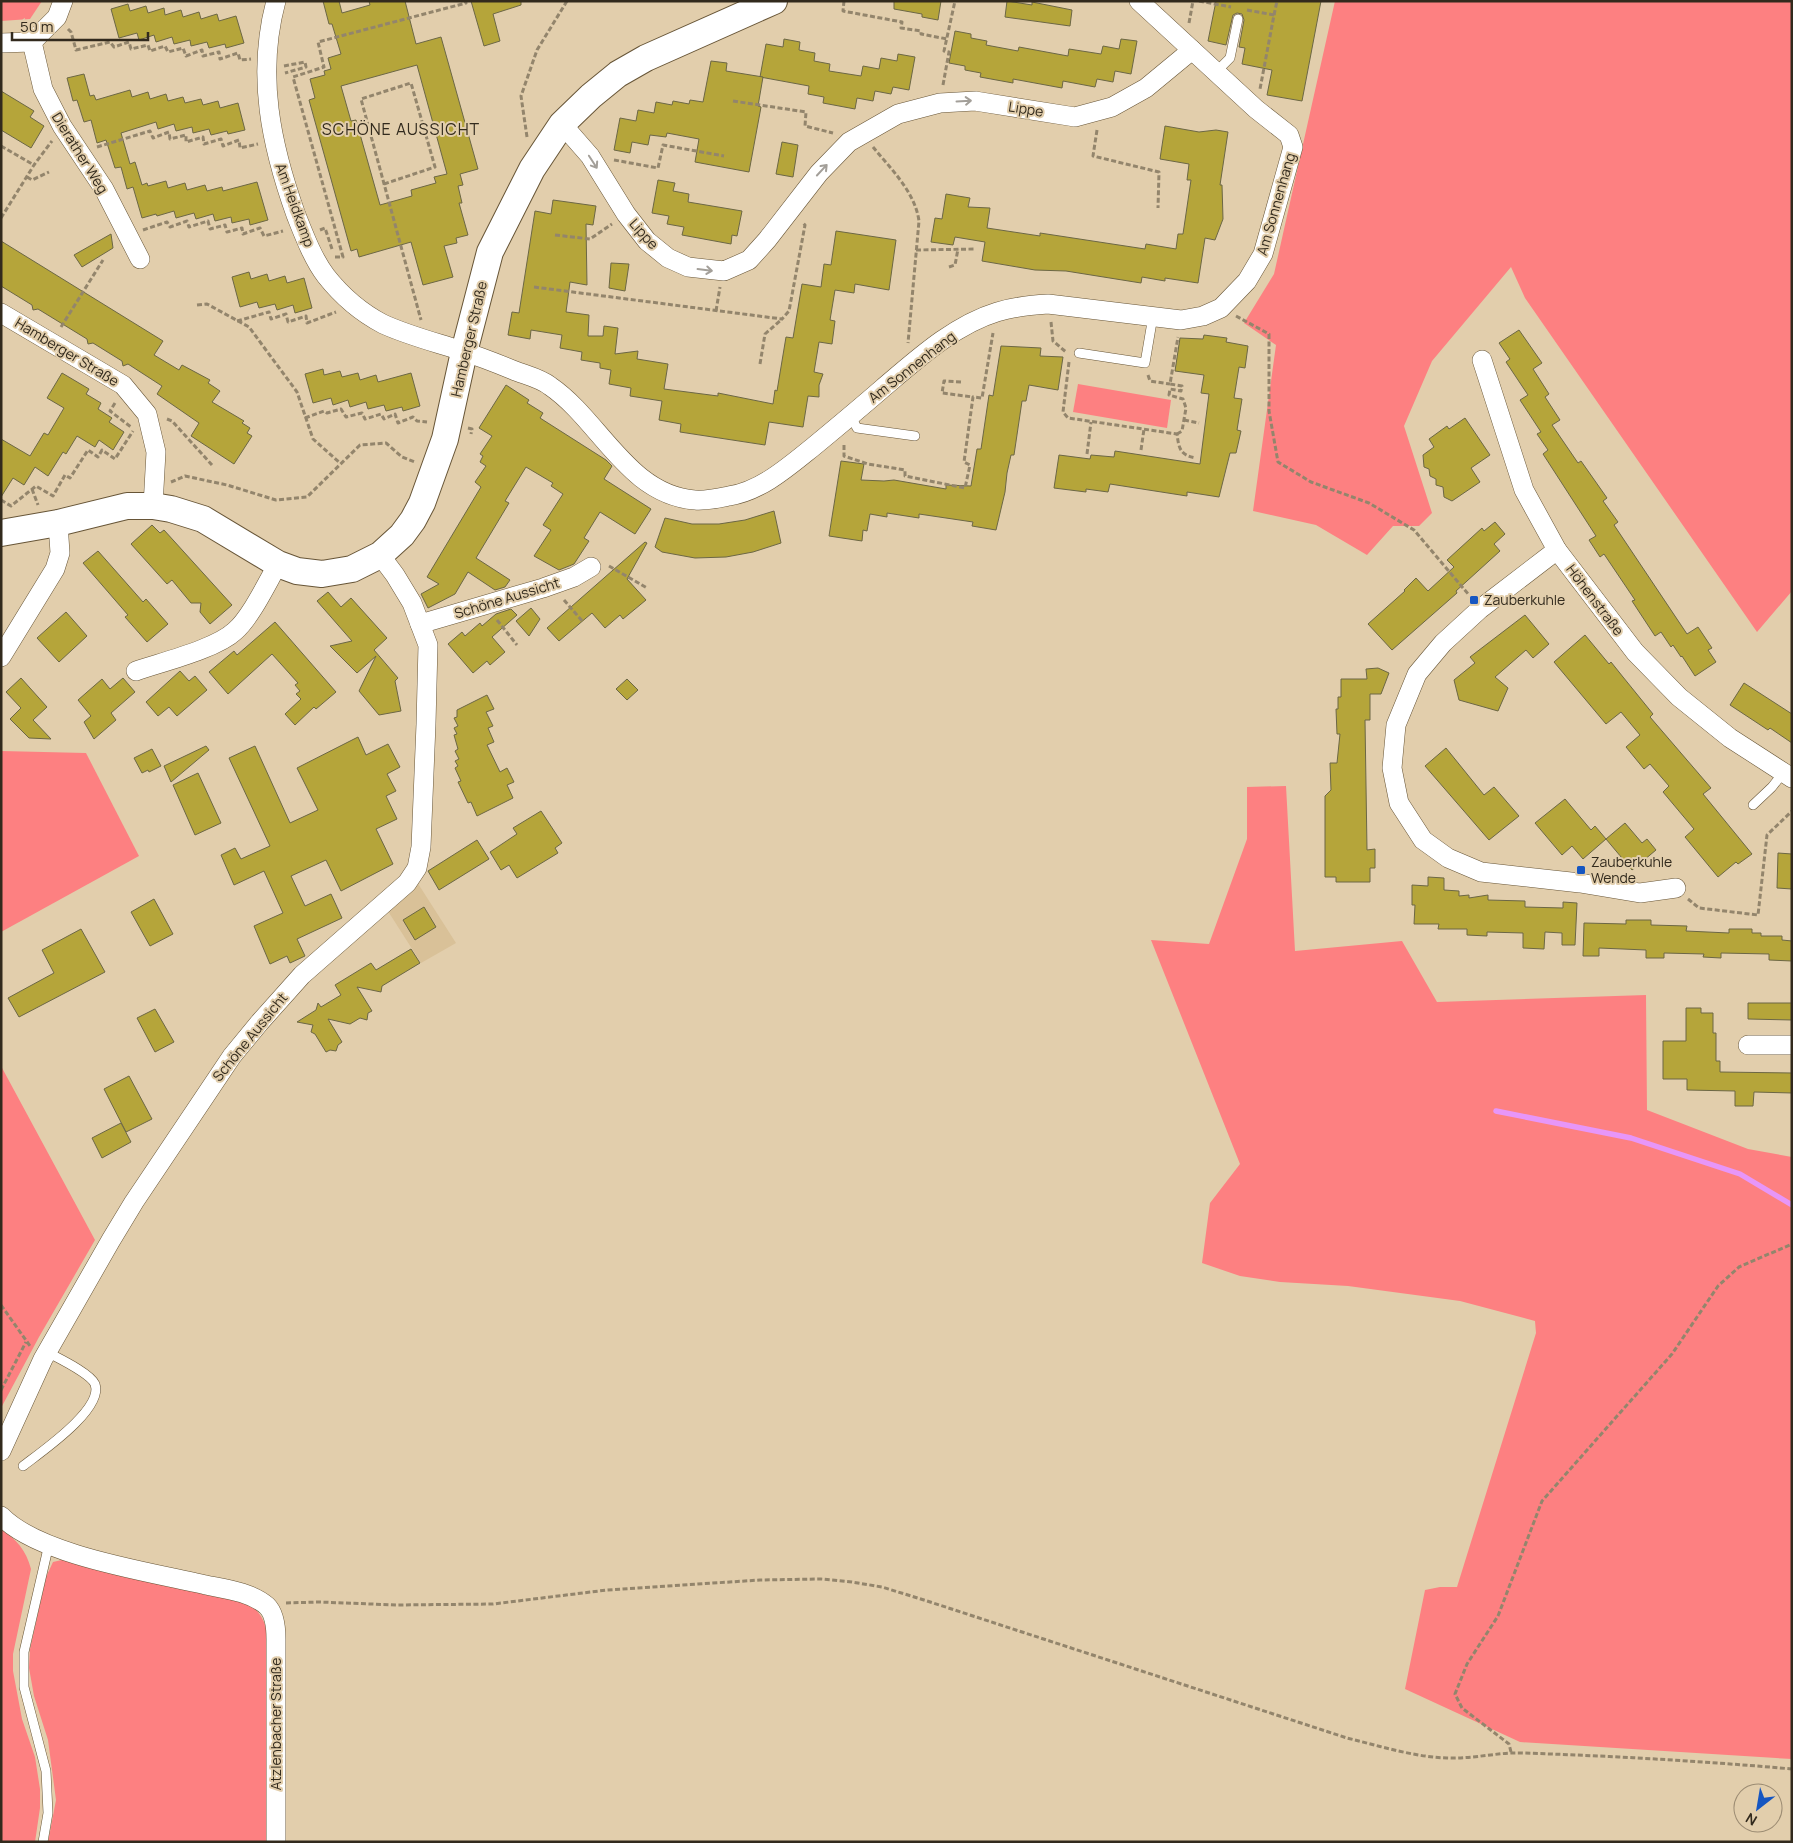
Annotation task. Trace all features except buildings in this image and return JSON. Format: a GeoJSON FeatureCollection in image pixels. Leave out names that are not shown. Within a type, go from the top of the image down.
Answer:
{"type":"FeatureCollection","features":[{"type":"Feature","properties":{"kind":"street","name":"Am Heidkamp"},"geometry":{"type":"LineString","coordinates":[[276,1],[271,19],[267,64],[269,113],[273,141],[285,184],[300,226],[325,275],[350,301],[382,323],[464,352]]}},
{"type":"Feature","properties":{"kind":"street","name":"Am Sonnenhang"},"geometry":{"type":"LineString","coordinates":[[464,352],[548,384],[567,399],[590,422],[622,461],[644,481],[669,496],[697,500],[732,496],[762,485],[800,458],[938,344],[969,324],[996,312],[1048,304],[1181,320],[1203,316],[1221,308],[1248,281],[1263,254],[1293,147],[1289,135],[1256,109],[1140,1]]}},
{"type":"Feature","properties":{"kind":"street","name":"Hamberger Straße"},"geometry":{"type":"LineString","coordinates":[[154,497],[171,509],[203,519],[278,564],[297,572],[322,574],[352,569],[380,555],[402,535],[422,503],[449,424],[464,352],[490,252],[532,170],[562,124],[590,96],[625,70],[674,44],[765,3]]}},
{"type":"Feature","properties":{"kind":"street"},"geometry":{"type":"LineString","coordinates":[[1,43],[32,42],[60,9]]}},
{"type":"Feature","properties":{"kind":"street","name":"Dierather Weg"},"geometry":{"type":"LineString","coordinates":[[32,42],[43,89],[62,126],[104,189],[140,259]]}},
{"type":"Feature","properties":{"kind":"street","name":"Lippe"},"geometry":{"type":"LineString","coordinates":[[562,124],[590,156],[626,214],[647,241],[668,258],[688,267],[724,271],[749,260],[819,173],[856,138],[898,114],[940,102],[975,101],[1075,117],[1112,107],[1146,88],[1192,50]]}},
{"type":"Feature","properties":{"kind":"street","name":"Hamberger Straße"},"geometry":{"type":"LineString","coordinates":[[1,313],[125,388],[145,411],[156,452],[154,497]]}},
{"type":"Feature","properties":{"kind":"street","name":"Höhenstraße"},"geometry":{"type":"LineString","coordinates":[[1482,360],[1524,490],[1557,550],[1635,652],[1679,697],[1730,738],[1787,776]]}},
{"type":"Feature","properties":{"kind":"street","name":"Hamberger Straße"},"geometry":{"type":"LineString","coordinates":[[1,533],[58,523],[127,506],[154,497]]}},
{"type":"Feature","properties":{"kind":"street"},"geometry":{"type":"LineString","coordinates":[[1,657],[56,569],[60,553],[58,523]]}},
{"type":"Feature","properties":{"kind":"street"},"geometry":{"type":"LineString","coordinates":[[1557,550],[1480,609],[1443,643],[1417,674],[1396,725],[1392,768],[1399,803],[1423,840],[1448,858],[1482,872],[1580,883],[1640,893],[1676,888]]}},
{"type":"Feature","properties":{"kind":"street","name":"Schöne Aussicht"},"geometry":{"type":"LineString","coordinates":[[1,1451],[45,1355],[134,1202],[232,1056],[302,974],[407,882],[417,868],[421,847],[428,645],[412,603],[380,555]]}},
{"type":"Feature","properties":{"kind":"street"},"geometry":{"type":"LineString","coordinates":[[136,671],[213,645],[234,632],[244,622],[278,564]]}},
{"type":"Feature","properties":{"kind":"street","name":"Schöne Aussicht"},"geometry":{"type":"LineString","coordinates":[[420,624],[551,585],[574,577],[591,567]]}},
{"type":"Feature","properties":{"kind":"street"},"geometry":{"type":"LineString","coordinates":[[1748,1045],[1792,1045]]}},
{"type":"Feature","properties":{"kind":"street"},"geometry":{"type":"LineString","coordinates":[[1,1516],[18,1529],[66,1551],[108,1563],[234,1591],[258,1600],[268,1608]]}},
{"type":"Feature","properties":{"kind":"street","name":"Atzlenbacher Straße"},"geometry":{"type":"LineString","coordinates":[[268,1608],[273,1618],[276,1639],[276,1842]]}},
{"type":"Feature","properties":{"kind":"lane"},"geometry":{"type":"LineString","coordinates":[[1216,72],[1230,58],[1238,19]]}},
{"type":"Feature","properties":{"kind":"lane"},"geometry":{"type":"LineString","coordinates":[[1079,353],[1145,364],[1153,316]]}},
{"type":"Feature","properties":{"kind":"lane"},"geometry":{"type":"LineString","coordinates":[[848,418],[857,428],[916,436]]}},
{"type":"Feature","properties":{"kind":"lane"},"geometry":{"type":"LineString","coordinates":[[1753,805],[1787,776]]}},
{"type":"Feature","properties":{"kind":"lane"},"geometry":{"type":"LineString","coordinates":[[24,1466],[83,1416],[92,1405],[96,1394],[95,1384],[88,1376],[45,1355]]}},
{"type":"Feature","properties":{"kind":"lane"},"geometry":{"type":"LineString","coordinates":[[43,1842],[48,1813],[46,1771],[24,1686],[24,1652],[49,1544]]}},
{"type":"Feature","properties":{"kind":"path"},"geometry":{"type":"LineString","coordinates":[[60,9],[71,32],[76,50],[110,42],[114,47],[129,42],[132,49],[148,44],[150,51],[166,46],[168,52],[183,48],[186,56],[202,50],[203,56],[219,52],[220,59],[238,53],[240,60],[267,64],[305,62],[306,67],[284,73],[285,79],[324,67],[318,42],[466,3],[465,1]]}},
{"type":"Feature","properties":{"kind":"path"},"geometry":{"type":"LineString","coordinates":[[532,170],[521,96],[538,50],[567,1]]}},
{"type":"Feature","properties":{"kind":"path"},"geometry":{"type":"LineString","coordinates":[[844,1],[843,11],[902,22],[901,28],[920,31],[921,34],[946,38]]}},
{"type":"Feature","properties":{"kind":"path"},"geometry":{"type":"LineString","coordinates":[[940,102],[949,52],[944,52],[954,1]]}},
{"type":"Feature","properties":{"kind":"path"},"geometry":{"type":"LineString","coordinates":[[1199,1],[1234,8]]}},
{"type":"Feature","properties":{"kind":"path"},"geometry":{"type":"LineString","coordinates":[[1256,109],[1277,1]]}},
{"type":"Feature","properties":{"kind":"path"},"geometry":{"type":"LineString","coordinates":[[1244,10],[1274,15]]}},
{"type":"Feature","properties":{"kind":"path"},"geometry":{"type":"LineString","coordinates":[[293,77],[343,258],[336,258],[328,237]]}},
{"type":"Feature","properties":{"kind":"path"},"geometry":{"type":"LineString","coordinates":[[384,184],[435,167],[412,83],[360,99],[426,340]]}},
{"type":"Feature","properties":{"kind":"path"},"geometry":{"type":"LineString","coordinates":[[733,101],[806,112],[805,126],[856,138],[907,189],[917,209],[919,221],[906,369]]}},
{"type":"Feature","properties":{"kind":"path"},"geometry":{"type":"LineString","coordinates":[[1101,110],[1093,156],[1159,172],[1158,208]]}},
{"type":"Feature","properties":{"kind":"path"},"geometry":{"type":"LineString","coordinates":[[1,218],[62,126]]}},
{"type":"Feature","properties":{"kind":"path"},"geometry":{"type":"LineString","coordinates":[[80,152],[150,131],[154,138],[169,132],[170,139],[186,135],[186,142],[203,137],[204,144],[220,139],[223,146],[239,140],[240,148],[273,141]]}},
{"type":"Feature","properties":{"kind":"path"},"geometry":{"type":"LineString","coordinates":[[1,146],[34,166]]}},
{"type":"Feature","properties":{"kind":"path"},"geometry":{"type":"LineString","coordinates":[[590,156],[658,168],[663,146],[724,156]]}},
{"type":"Feature","properties":{"kind":"path"},"geometry":{"type":"LineString","coordinates":[[27,177],[32,180],[49,172]]}},
{"type":"Feature","properties":{"kind":"path"},"geometry":{"type":"LineString","coordinates":[[760,364],[764,334],[782,320],[789,311],[804,225],[789,210]]}},
{"type":"Feature","properties":{"kind":"path"},"geometry":{"type":"LineString","coordinates":[[555,235],[590,239],[626,214]]}},
{"type":"Feature","properties":{"kind":"path"},"geometry":{"type":"LineString","coordinates":[[128,234],[167,222],[170,227],[187,221],[189,227],[208,221],[210,229],[225,225],[227,232],[242,228],[243,234],[260,228],[264,236],[300,226]]}},
{"type":"Feature","properties":{"kind":"path"},"geometry":{"type":"LineString","coordinates":[[949,267],[955,265],[958,249]]}},
{"type":"Feature","properties":{"kind":"path"},"geometry":{"type":"LineString","coordinates":[[916,250],[976,249]]}},
{"type":"Feature","properties":{"kind":"path"},"geometry":{"type":"LineString","coordinates":[[52,343],[103,260]]}},
{"type":"Feature","properties":{"kind":"path"},"geometry":{"type":"LineString","coordinates":[[716,312],[724,271]]}},
{"type":"Feature","properties":{"kind":"path"},"geometry":{"type":"LineString","coordinates":[[534,286],[782,320]]}},
{"type":"Feature","properties":{"kind":"path"},"geometry":{"type":"LineString","coordinates":[[236,321],[269,312],[270,319],[286,314],[288,322],[306,316],[307,323],[333,315],[350,301]]}},
{"type":"Feature","properties":{"kind":"path"},"geometry":{"type":"LineString","coordinates":[[197,305],[207,304],[249,327],[297,392],[313,439],[340,463]]}},
{"type":"Feature","properties":{"kind":"path"},"geometry":{"type":"LineString","coordinates":[[1048,304],[1053,341],[1069,355],[1069,373],[1063,412],[1068,418],[1177,434],[1182,431],[1186,408],[1183,399],[1169,395],[1170,389],[1181,391],[1182,386],[1150,381],[1145,364]]}},
{"type":"Feature","properties":{"kind":"path"},"geometry":{"type":"LineString","coordinates":[[1221,308],[1269,334],[1269,411],[1278,462],[1311,482],[1369,503],[1414,530],[1480,609]]}},
{"type":"Feature","properties":{"kind":"path"},"geometry":{"type":"LineString","coordinates":[[961,382],[944,381],[942,392],[982,398],[996,312]]}},
{"type":"Feature","properties":{"kind":"path"},"geometry":{"type":"LineString","coordinates":[[1170,384],[1181,320]]}},
{"type":"Feature","properties":{"kind":"path"},"geometry":{"type":"LineString","coordinates":[[1,500],[11,506],[36,486],[53,496],[65,475],[70,478],[88,450],[98,457],[102,450],[115,459],[134,429],[110,411],[125,388]]}},
{"type":"Feature","properties":{"kind":"path"},"geometry":{"type":"LineString","coordinates":[[848,418],[844,456],[868,464],[905,470],[905,476],[965,488],[970,465],[964,462],[973,397]]}},
{"type":"Feature","properties":{"kind":"path"},"geometry":{"type":"LineString","coordinates":[[305,418],[324,411],[327,413],[341,409],[346,417],[362,413],[364,418],[381,414],[384,419],[395,414],[398,423],[412,417],[417,421],[449,424]]}},
{"type":"Feature","properties":{"kind":"path"},"geometry":{"type":"LineString","coordinates":[[145,411],[172,421],[212,464]]}},
{"type":"Feature","properties":{"kind":"path"},"geometry":{"type":"LineString","coordinates":[[1184,420],[1198,422]]}},
{"type":"Feature","properties":{"kind":"path"},"geometry":{"type":"LineString","coordinates":[[1087,454],[1091,422]]}},
{"type":"Feature","properties":{"kind":"path"},"geometry":{"type":"LineString","coordinates":[[1141,450],[1144,429]]}},
{"type":"Feature","properties":{"kind":"path"},"geometry":{"type":"LineString","coordinates":[[1177,434],[1179,448],[1186,456],[1196,458]]}},
{"type":"Feature","properties":{"kind":"path"},"geometry":{"type":"LineString","coordinates":[[154,497],[185,476],[227,485],[276,500],[307,497],[360,445],[386,443],[402,457],[435,469]]}},
{"type":"Feature","properties":{"kind":"path"},"geometry":{"type":"LineString","coordinates":[[591,567],[603,563],[615,568],[647,588]]}},
{"type":"Feature","properties":{"kind":"path"},"geometry":{"type":"LineString","coordinates":[[551,585],[583,622]]}},
{"type":"Feature","properties":{"kind":"path"},"geometry":{"type":"LineString","coordinates":[[484,606],[517,644]]}},
{"type":"Feature","properties":{"kind":"path"},"geometry":{"type":"LineString","coordinates":[[1676,888],[1699,908],[1758,915],[1767,835],[1792,811]]}},
{"type":"Feature","properties":{"kind":"path"},"geometry":{"type":"LineString","coordinates":[[1511,1752],[1509,1744],[1462,1708],[1455,1694],[1467,1664],[1498,1616],[1542,1501],[1672,1354],[1718,1286],[1739,1267],[1792,1244]]}},
{"type":"Feature","properties":{"kind":"path"},"geometry":{"type":"LineString","coordinates":[[1,1305],[26,1342],[45,1355]]}},
{"type":"Feature","properties":{"kind":"path"},"geometry":{"type":"LineString","coordinates":[[1,1390],[26,1342]]}},
{"type":"Feature","properties":{"kind":"path"},"geometry":{"type":"LineString","coordinates":[[268,1608],[290,1602],[397,1605],[493,1604],[606,1590],[760,1580],[822,1579],[852,1582],[882,1587],[1347,1738],[1395,1750],[1446,1758],[1478,1757],[1511,1752],[1650,1758],[1792,1769]]}},
{"type":"Feature","properties":{"kind":"shaded area"},"geometry":{"type":"Polygon","coordinates":[[[1,1],[42,1],[30,19],[1,21],[1,1]]]}},
{"type":"Feature","properties":{"kind":"shaded area"},"geometry":{"type":"Polygon","coordinates":[[[1335,1],[1792,1],[1792,591],[1757,632],[1525,298],[1511,267],[1432,361],[1404,426],[1432,513],[1419,526],[1393,526],[1367,555],[1316,525],[1253,511],[1276,345],[1244,323],[1274,274],[1335,1]]]}},
{"type":"Feature","properties":{"kind":"shaded area"},"geometry":{"type":"Polygon","coordinates":[[[1078,384],[1171,400],[1167,428],[1073,412],[1078,384]]]}},
{"type":"Feature","properties":{"kind":"shaded area"},"geometry":{"type":"Polygon","coordinates":[[[1,751],[86,753],[139,856],[1,932],[1,751]]]}},
{"type":"Feature","properties":{"kind":"shaded area"},"geometry":{"type":"Polygon","coordinates":[[[1286,786],[1295,951],[1402,941],[1437,1002],[1646,995],[1647,1110],[1748,1149],[1792,1157],[1792,1759],[1520,1742],[1405,1689],[1425,1590],[1440,1587],[1457,1587],[1536,1333],[1535,1321],[1460,1301],[1348,1286],[1280,1282],[1240,1276],[1202,1263],[1210,1203],[1240,1164],[1151,940],[1209,944],[1247,839],[1247,787],[1286,786]]]}},
{"type":"Feature","properties":{"kind":"shaded area"},"geometry":{"type":"Polygon","coordinates":[[[417,882],[456,943],[421,963],[386,908],[417,882]]]}},
{"type":"Feature","properties":{"kind":"shaded area"},"geometry":{"type":"Polygon","coordinates":[[[1,1066],[95,1240],[39,1337],[1,1408],[1,1066]]]}},
{"type":"Feature","properties":{"kind":"shaded area"},"geometry":{"type":"Polygon","coordinates":[[[1,1529],[20,1546],[31,1569],[13,1654],[13,1671],[22,1719],[35,1757],[40,1789],[40,1808],[35,1842],[1,1842],[1,1529]]]}},
{"type":"Feature","properties":{"kind":"shaded area"},"geometry":{"type":"Polygon","coordinates":[[[66,1559],[250,1604],[263,1619],[271,1650],[268,1842],[48,1842],[56,1800],[48,1740],[34,1696],[29,1668],[30,1649],[46,1577],[53,1562],[66,1559]]]}},
{"type":"Feature","properties":{"kind":"waterway"},"geometry":{"type":"LineString","coordinates":[[1496,1111],[1631,1138],[1740,1174],[1792,1205]]}},
{"type":"Feature","properties":{"kind":"place","name":"Zauberkuhle"},"geometry":{"type":"Point","coordinates":[1474,600]}},
{"type":"Feature","properties":{"kind":"place","name":"Zauberkuhle Wende"},"geometry":{"type":"Point","coordinates":[1581,870]}},
{"type":"Feature","properties":{"kind":"district","name":"SCHÖNE AUSSICHT"},"geometry":{"type":"Point","coordinates":[401,129]}}]}
